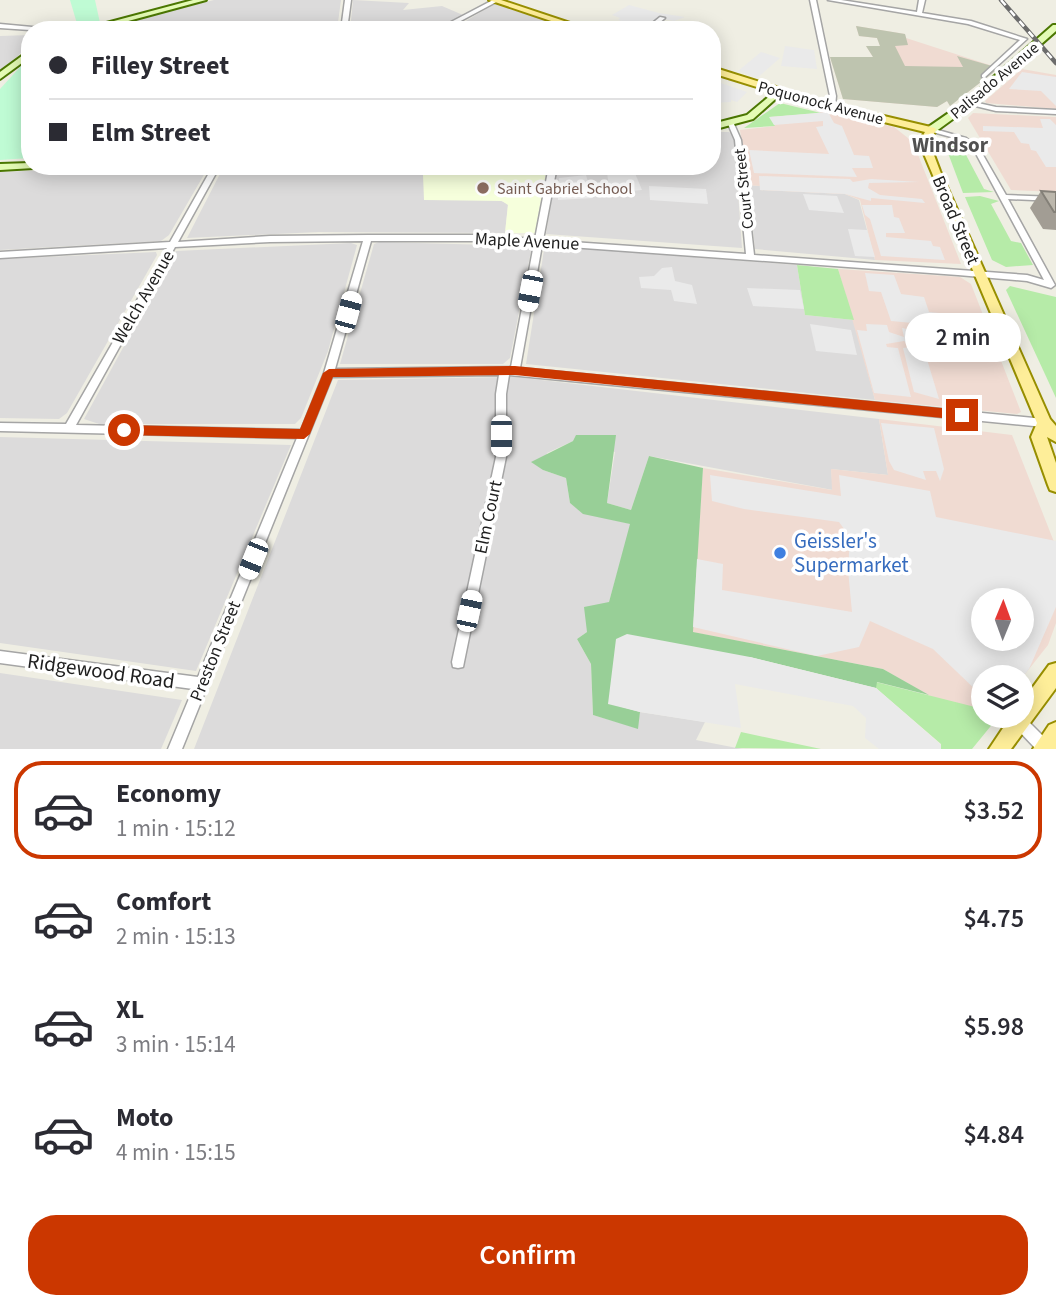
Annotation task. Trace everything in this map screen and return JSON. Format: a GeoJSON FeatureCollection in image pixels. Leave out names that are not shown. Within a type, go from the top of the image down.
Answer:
{"type":"FeatureCollection","features":[{"type":"Feature","properties":{"kind":"main road"},"geometry":{"type":"LineString","coordinates":[[119,21],[202,0]]}},
{"type":"Feature","properties":{"kind":"main road"},"geometry":{"type":"LineString","coordinates":[[494,0],[557,21]]}},
{"type":"Feature","properties":{"kind":"main road","name":"Palisado Avenue"},"geometry":{"type":"LineString","coordinates":[[930,130],[969,103],[1056,27]]}},
{"type":"Feature","properties":{"kind":"main road"},"geometry":{"type":"LineString","coordinates":[[0,76],[21,59]]}},
{"type":"Feature","properties":{"kind":"main road","name":"Poquonock Avenue"},"geometry":{"type":"LineString","coordinates":[[721,72],[832,107],[930,130]]}},
{"type":"Feature","properties":{"kind":"main road"},"geometry":{"type":"LineString","coordinates":[[721,126],[754,115],[778,92]]}},
{"type":"Feature","properties":{"kind":"main road","name":"Broad Street"},"geometry":{"type":"LineString","coordinates":[[930,130],[924,138],[925,146],[1044,423],[1056,436]]}},
{"type":"Feature","properties":{"kind":"main road"},"geometry":{"type":"LineString","coordinates":[[0,167],[21,166]]}},
{"type":"Feature","properties":{"kind":"main road","name":"Broad Street"},"geometry":{"type":"LineString","coordinates":[[1044,423],[1040,437],[1056,485]]}},
{"type":"Feature","properties":{"kind":"main road"},"geometry":{"type":"LineString","coordinates":[[1034,701],[1056,672]]}},
{"type":"Feature","properties":{"kind":"main road"},"geometry":{"type":"LineString","coordinates":[[999,749],[1014,728]]}},
{"type":"Feature","properties":{"kind":"street"},"geometry":{"type":"LineString","coordinates":[[345,21],[348,0]]}},
{"type":"Feature","properties":{"kind":"street"},"geometry":{"type":"LineString","coordinates":[[461,21],[494,0]]}},
{"type":"Feature","properties":{"kind":"street"},"geometry":{"type":"LineString","coordinates":[[813,0],[832,107]]}},
{"type":"Feature","properties":{"kind":"street"},"geometry":{"type":"LineString","coordinates":[[831,0],[969,22],[1024,39],[984,76]]}},
{"type":"Feature","properties":{"kind":"street"},"geometry":{"type":"LineString","coordinates":[[919,15],[922,0]]}},
{"type":"Feature","properties":{"kind":"street"},"geometry":{"type":"LineString","coordinates":[[658,21],[662,18]]}},
{"type":"Feature","properties":{"kind":"street"},"geometry":{"type":"LineString","coordinates":[[0,26],[21,28]]}},
{"type":"Feature","properties":{"kind":"street"},"geometry":{"type":"LineString","coordinates":[[969,103],[996,109],[1056,113]]}},
{"type":"Feature","properties":{"kind":"street","name":"Court Street"},"geometry":{"type":"LineString","coordinates":[[731,124],[738,140],[750,257]]}},
{"type":"Feature","properties":{"kind":"street"},"geometry":{"type":"LineString","coordinates":[[930,130],[973,144],[1004,197],[1056,200]]}},
{"type":"Feature","properties":{"kind":"street","name":"Welch Avenue"},"geometry":{"type":"LineString","coordinates":[[69,428],[212,175]]}},
{"type":"Feature","properties":{"kind":"street","name":"Elm Court"},"geometry":{"type":"LineString","coordinates":[[458,662],[500,457],[501,394],[510,370],[540,240],[551,175]]}},
{"type":"Feature","properties":{"kind":"street","name":"Maple Avenue"},"geometry":{"type":"LineString","coordinates":[[0,255],[368,237],[540,240],[1031,278],[1051,285],[1004,197]]}},
{"type":"Feature","properties":{"kind":"street","name":"Preston Street"},"geometry":{"type":"LineString","coordinates":[[175,749],[329,373],[368,237]]}},
{"type":"Feature","properties":{"kind":"street"},"geometry":{"type":"LineString","coordinates":[[329,373],[510,370],[1044,423]]}},
{"type":"Feature","properties":{"kind":"street"},"geometry":{"type":"LineString","coordinates":[[0,427],[304,434]]}},
{"type":"Feature","properties":{"kind":"street","name":"Ridgewood Road"},"geometry":{"type":"LineString","coordinates":[[0,657],[202,684]]}},
{"type":"Feature","properties":{"kind":"street"},"geometry":{"type":"LineString","coordinates":[[1028,728],[1047,744]]}},
{"type":"Feature","properties":{"kind":"shaded area"},"geometry":{"type":"Polygon","coordinates":[[[70,0],[95,0],[100,21],[76,21],[70,0]]]}},
{"type":"Feature","properties":{"kind":"shaded area"},"geometry":{"type":"Polygon","coordinates":[[[214,0],[341,0],[338,21],[129,21],[214,0]]]}},
{"type":"Feature","properties":{"kind":"shaded area"},"geometry":{"type":"Polygon","coordinates":[[[353,0],[409,3],[403,10],[442,6],[463,15],[455,21],[351,21],[353,0]]]}},
{"type":"Feature","properties":{"kind":"shaded area"},"geometry":{"type":"Polygon","coordinates":[[[494,4],[548,21],[466,21],[494,4]]]}},
{"type":"Feature","properties":{"kind":"shaded area"},"geometry":{"type":"Polygon","coordinates":[[[629,5],[685,17],[674,21],[622,21],[612,15],[629,5]]]}},
{"type":"Feature","properties":{"kind":"shaded area"},"geometry":{"type":"Polygon","coordinates":[[[856,26],[905,34],[906,38],[999,68],[950,106],[947,101],[937,107],[843,99],[830,57],[873,57],[866,46],[880,46],[877,38],[859,36],[856,26]]]}},
{"type":"Feature","properties":{"kind":"shaded area"},"geometry":{"type":"Polygon","coordinates":[[[856,26],[905,34],[908,45],[895,46],[905,66],[963,67],[957,56],[999,68],[950,106],[947,101],[937,107],[843,99],[830,57],[873,57],[866,46],[880,46],[877,38],[859,36],[856,26]]]}},
{"type":"Feature","properties":{"kind":"shaded area"},"geometry":{"type":"Polygon","coordinates":[[[21,35],[21,53],[0,73],[0,36],[21,35]]]}},
{"type":"Feature","properties":{"kind":"shaded area"},"geometry":{"type":"Polygon","coordinates":[[[785,46],[814,50],[817,69],[781,66],[785,46]]]}},
{"type":"Feature","properties":{"kind":"shaded area"},"geometry":{"type":"Polygon","coordinates":[[[761,52],[780,58],[757,78],[738,71],[761,52]]]}},
{"type":"Feature","properties":{"kind":"shaded area"},"geometry":{"type":"Polygon","coordinates":[[[21,66],[21,159],[0,160],[0,89],[21,66]]]}},
{"type":"Feature","properties":{"kind":"shaded area"},"geometry":{"type":"Polygon","coordinates":[[[1022,69],[1056,75],[1056,109],[986,103],[985,101],[1022,69]]]}},
{"type":"Feature","properties":{"kind":"shaded area"},"geometry":{"type":"Polygon","coordinates":[[[1022,72],[1056,77],[1056,106],[1041,91],[1009,89],[1022,72]]]}},
{"type":"Feature","properties":{"kind":"shaded area"},"geometry":{"type":"Polygon","coordinates":[[[721,83],[747,92],[737,102],[721,103],[721,83]]]}},
{"type":"Feature","properties":{"kind":"shaded area"},"geometry":{"type":"Polygon","coordinates":[[[819,109],[894,127],[908,138],[915,147],[961,264],[875,260],[860,200],[845,194],[760,190],[760,186],[748,185],[740,130],[775,126],[769,117],[820,113],[819,109]]]}},
{"type":"Feature","properties":{"kind":"shaded area"},"geometry":{"type":"Polygon","coordinates":[[[828,112],[834,123],[842,126],[854,155],[869,156],[873,168],[852,168],[857,177],[754,173],[749,150],[829,154],[816,127],[823,126],[823,121],[774,125],[769,117],[828,112]]]}},
{"type":"Feature","properties":{"kind":"shaded area"},"geometry":{"type":"Polygon","coordinates":[[[973,113],[1056,117],[1056,192],[1011,190],[968,118],[973,113]]]}},
{"type":"Feature","properties":{"kind":"shaded area"},"geometry":{"type":"Polygon","coordinates":[[[1040,119],[1050,119],[1056,125],[1056,167],[1046,167],[1036,151],[1031,150],[1029,144],[1021,143],[1014,132],[983,131],[983,126],[1043,128],[1040,119]]]}},
{"type":"Feature","properties":{"kind":"shaded area"},"geometry":{"type":"Polygon","coordinates":[[[721,132],[729,132],[734,136],[742,248],[546,234],[556,175],[721,175],[721,132]]]}},
{"type":"Feature","properties":{"kind":"shaded area"},"geometry":{"type":"Polygon","coordinates":[[[21,171],[21,175],[204,175],[169,235],[161,241],[0,250],[0,172],[21,171]]]}},
{"type":"Feature","properties":{"kind":"shaded area"},"geometry":{"type":"Polygon","coordinates":[[[219,175],[441,175],[508,204],[505,233],[319,232],[187,238],[219,175]]]}},
{"type":"Feature","properties":{"kind":"shaded area","name":"Saint Gabriel School"},"geometry":{"type":"Polygon","coordinates":[[[423,175],[545,175],[535,233],[505,233],[508,205],[502,201],[424,200],[423,175]]]}},
{"type":"Feature","properties":{"kind":"shaded area"},"geometry":{"type":"Polygon","coordinates":[[[586,175],[593,198],[558,200],[559,178],[586,175]]]}},
{"type":"Feature","properties":{"kind":"shaded area"},"geometry":{"type":"Polygon","coordinates":[[[607,175],[636,175],[642,190],[610,193],[607,175]]]}},
{"type":"Feature","properties":{"kind":"shaded area"},"geometry":{"type":"Polygon","coordinates":[[[759,176],[850,179],[853,182],[871,179],[919,182],[869,183],[868,188],[880,195],[922,199],[925,203],[871,198],[871,201],[845,194],[760,190],[759,176]]]}},
{"type":"Feature","properties":{"kind":"shaded area"},"geometry":{"type":"Polygon","coordinates":[[[748,185],[760,186],[760,190],[845,194],[859,200],[875,260],[755,249],[748,185]]]}},
{"type":"Feature","properties":{"kind":"shaded area"},"geometry":{"type":"Polygon","coordinates":[[[649,186],[706,189],[708,204],[650,200],[649,186]]]}},
{"type":"Feature","properties":{"kind":"shaded area"},"geometry":{"type":"Polygon","coordinates":[[[803,194],[837,196],[844,213],[809,210],[803,194]]]}},
{"type":"Feature","properties":{"kind":"shaded area"},"geometry":{"type":"Polygon","coordinates":[[[862,205],[892,205],[894,217],[899,218],[905,233],[886,233],[886,237],[931,241],[933,246],[940,247],[945,260],[881,256],[870,219],[865,215],[862,205]]]}},
{"type":"Feature","properties":{"kind":"shaded area"},"geometry":{"type":"Polygon","coordinates":[[[848,229],[867,230],[875,257],[855,256],[848,229]]]}},
{"type":"Feature","properties":{"kind":"shaded area"},"geometry":{"type":"Polygon","coordinates":[[[351,243],[357,245],[328,351],[301,418],[295,424],[99,424],[84,419],[176,251],[351,243]]]}},
{"type":"Feature","properties":{"kind":"shaded area"},"geometry":{"type":"Polygon","coordinates":[[[374,244],[532,246],[510,358],[503,364],[340,364],[374,244]]]}},
{"type":"Feature","properties":{"kind":"shaded area"},"geometry":{"type":"Polygon","coordinates":[[[553,246],[797,265],[805,315],[854,320],[875,400],[526,364],[544,250],[553,246]]]}},
{"type":"Feature","properties":{"kind":"shaded area"},"geometry":{"type":"Polygon","coordinates":[[[156,252],[157,255],[67,413],[59,419],[0,418],[0,259],[156,252]]]}},
{"type":"Feature","properties":{"kind":"shaded area"},"geometry":{"type":"Polygon","coordinates":[[[672,267],[675,281],[692,285],[697,304],[674,301],[671,290],[641,288],[639,277],[654,276],[662,268],[672,267]]]}},
{"type":"Feature","properties":{"kind":"shaded area"},"geometry":{"type":"Polygon","coordinates":[[[838,269],[960,277],[971,284],[1021,412],[1017,414],[875,400],[838,269]]]}},
{"type":"Feature","properties":{"kind":"shaded area"},"geometry":{"type":"Polygon","coordinates":[[[865,273],[894,275],[901,294],[924,297],[929,312],[971,316],[978,329],[891,321],[881,292],[869,291],[865,273]]]}},
{"type":"Feature","properties":{"kind":"shaded area"},"geometry":{"type":"Polygon","coordinates":[[[747,288],[800,290],[804,309],[753,306],[747,288]]]}},
{"type":"Feature","properties":{"kind":"shaded area"},"geometry":{"type":"Polygon","coordinates":[[[810,324],[851,330],[857,355],[816,351],[810,324]]]}},
{"type":"Feature","properties":{"kind":"shaded area"},"geometry":{"type":"Polygon","coordinates":[[[866,324],[887,325],[889,332],[904,337],[902,328],[932,334],[934,349],[926,356],[939,399],[914,392],[903,348],[911,347],[904,341],[886,344],[887,347],[898,348],[911,397],[874,393],[857,330],[867,331],[866,324]]]}},
{"type":"Feature","properties":{"kind":"shaded area"},"geometry":{"type":"Polygon","coordinates":[[[515,377],[879,419],[888,475],[831,469],[833,490],[649,456],[631,510],[607,503],[615,452],[573,441],[547,453],[543,470],[566,478],[570,503],[583,513],[631,524],[609,602],[587,632],[577,639],[591,664],[593,715],[637,728],[640,712],[705,722],[696,740],[742,749],[194,749],[338,380],[515,377]]]}},
{"type":"Feature","properties":{"kind":"shaded area"},"geometry":{"type":"Polygon","coordinates":[[[879,419],[1012,435],[1056,547],[1056,623],[1048,645],[1032,665],[971,665],[971,707],[937,700],[883,669],[692,632],[703,468],[832,490],[831,469],[888,475],[879,419]]]}},
{"type":"Feature","properties":{"kind":"shaded area"},"geometry":{"type":"Polygon","coordinates":[[[881,423],[934,428],[944,469],[940,481],[936,471],[923,471],[926,480],[894,470],[889,461],[881,423]]]}},
{"type":"Feature","properties":{"kind":"shaded area"},"geometry":{"type":"Polygon","coordinates":[[[0,437],[291,445],[196,671],[0,643],[0,437]]]}},
{"type":"Feature","properties":{"kind":"shaded area"},"geometry":{"type":"Polygon","coordinates":[[[710,475],[841,496],[839,475],[930,491],[936,517],[1056,541],[1056,607],[1031,665],[971,665],[971,685],[933,649],[870,621],[859,647],[817,656],[693,627],[697,559],[723,564],[722,590],[852,612],[848,570],[850,537],[839,522],[744,509],[712,501],[710,475]]]}},
{"type":"Feature","properties":{"kind":"shaded area"},"geometry":{"type":"Polygon","coordinates":[[[627,634],[750,657],[876,688],[941,745],[941,749],[879,749],[865,738],[866,718],[853,706],[735,684],[741,728],[640,712],[608,704],[616,639],[627,634]]]}},
{"type":"Feature","properties":{"kind":"shaded area"},"geometry":{"type":"Polygon","coordinates":[[[0,673],[182,700],[161,749],[0,749],[0,673]]]}},
{"type":"Feature","properties":{"kind":"green space"},"geometry":{"type":"Polygon","coordinates":[[[780,103],[821,113],[770,117],[775,126],[744,128],[780,103]]]}},
{"type":"Feature","properties":{"kind":"green space"},"geometry":{"type":"Polygon","coordinates":[[[953,139],[972,150],[965,153],[984,189],[994,192],[963,193],[945,145],[953,139]]]}},
{"type":"Feature","properties":{"kind":"green space"},"geometry":{"type":"Polygon","coordinates":[[[980,196],[999,201],[991,204],[1011,241],[1021,243],[1033,265],[1006,267],[992,260],[965,197],[980,196]]]}},
{"type":"Feature","properties":{"kind":"green space"},"geometry":{"type":"Polygon","coordinates":[[[797,265],[838,269],[854,320],[805,315],[797,265]]]}},
{"type":"Feature","properties":{"kind":"green space"},"geometry":{"type":"Polygon","coordinates":[[[1010,286],[1056,297],[1056,398],[1006,290],[1010,286]]]}},
{"type":"Feature","properties":{"kind":"green space"},"geometry":{"type":"Polygon","coordinates":[[[576,435],[616,435],[607,503],[631,510],[649,456],[703,468],[693,632],[883,669],[929,695],[877,682],[876,688],[750,657],[608,703],[640,712],[638,729],[593,715],[591,664],[577,639],[587,632],[584,607],[609,602],[630,524],[583,514],[570,503],[566,478],[543,470],[531,462],[573,441],[576,435]]]}},
{"type":"Feature","properties":{"kind":"green space"},"geometry":{"type":"Polygon","coordinates":[[[876,682],[971,706],[971,728],[989,728],[972,749],[941,749],[941,744],[876,688],[876,682]]]}},
{"type":"Feature","properties":{"kind":"green space"},"geometry":{"type":"Polygon","coordinates":[[[741,732],[821,749],[735,748],[741,732]]]}},
{"type":"Feature","properties":{"kind":"building"},"geometry":{"type":"Polygon","coordinates":[[[1041,191],[1056,192],[1056,212],[1054,212],[1041,191]]]}},
{"type":"Feature","properties":{"kind":"railway"},"geometry":{"type":"LineString","coordinates":[[1001,0],[1056,63]]}},
{"type":"Feature","properties":{"kind":"place","name":"Saint Gabriel School"},"geometry":{"type":"Point","coordinates":[483,188]}},
{"type":"Feature","properties":{"kind":"place","name":"Geissler's Supermarket"},"geometry":{"type":"Point","coordinates":[780,553]}},
{"type":"Feature","properties":{"kind":"district","name":"Windsor"},"geometry":{"type":"Point","coordinates":[950,145]}},
{"type":"Feature","properties":{"kind":"route"},"geometry":{"type":"LineString","coordinates":[[124,430],[304,434],[329,373],[515,371],[962,415]]}}]}
